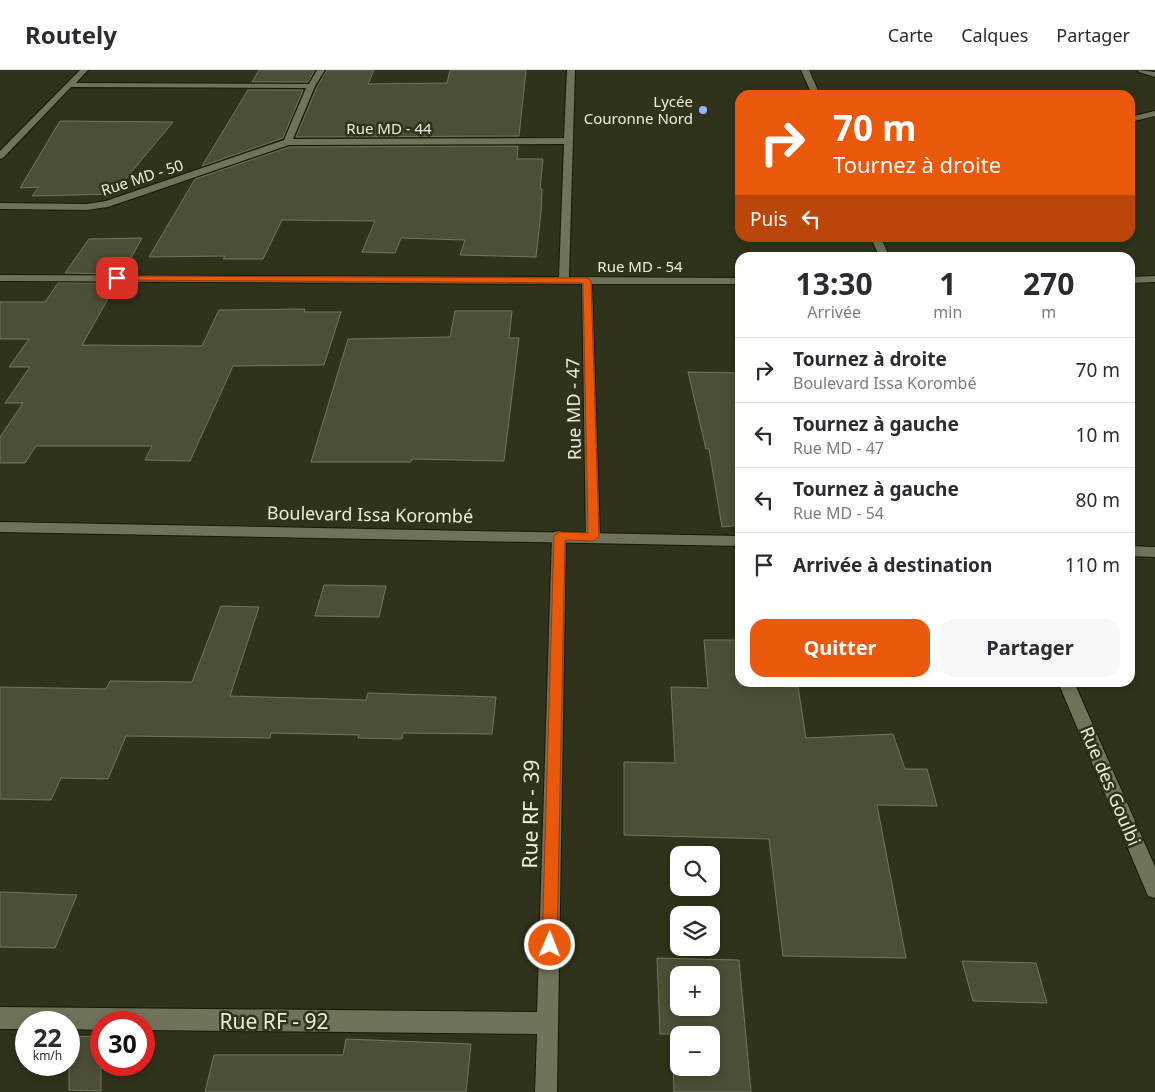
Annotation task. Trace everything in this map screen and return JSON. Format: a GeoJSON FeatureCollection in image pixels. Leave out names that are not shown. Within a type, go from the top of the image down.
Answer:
{"type":"FeatureCollection","features":[{"type":"Feature","properties":{"kind":"street"},"geometry":{"type":"LineString","coordinates":[[0,156],[84,70]]}},
{"type":"Feature","properties":{"kind":"street"},"geometry":{"type":"LineString","coordinates":[[288,142],[311,86],[321,70]]}},
{"type":"Feature","properties":{"kind":"street"},"geometry":{"type":"LineString","coordinates":[[564,280],[572,70]]}},
{"type":"Feature","properties":{"kind":"street"},"geometry":{"type":"LineString","coordinates":[[805,70],[814,90]]}},
{"type":"Feature","properties":{"kind":"street"},"geometry":{"type":"LineString","coordinates":[[1142,70],[1155,75]]}},
{"type":"Feature","properties":{"kind":"street"},"geometry":{"type":"LineString","coordinates":[[70,85],[311,86]]}},
{"type":"Feature","properties":{"kind":"street"},"geometry":{"type":"LineString","coordinates":[[1135,119],[1155,113]]}},
{"type":"Feature","properties":{"kind":"street","name":"Rue MD - 44"},"geometry":{"type":"LineString","coordinates":[[288,142],[569,141]]}},
{"type":"Feature","properties":{"kind":"street","name":"Rue MD - 50"},"geometry":{"type":"LineString","coordinates":[[0,206],[98,206],[288,142]]}},
{"type":"Feature","properties":{"kind":"street","name":"Rue MD - 54"},"geometry":{"type":"LineString","coordinates":[[0,278],[735,282]]}},
{"type":"Feature","properties":{"kind":"street"},"geometry":{"type":"LineString","coordinates":[[1135,280],[1155,280]]}},
{"type":"Feature","properties":{"kind":"street","name":"Rue MD - 47"},"geometry":{"type":"LineString","coordinates":[[587,281],[593,537]]}},
{"type":"Feature","properties":{"kind":"street","name":"Boulevard Issa Korombé"},"geometry":{"type":"LineString","coordinates":[[0,527],[559,536],[735,541]]}},
{"type":"Feature","properties":{"kind":"street","name":"Rue RF - 39"},"geometry":{"type":"LineString","coordinates":[[546,1092],[559,536]]}},
{"type":"Feature","properties":{"kind":"street"},"geometry":{"type":"LineString","coordinates":[[1135,551],[1155,552]]}},
{"type":"Feature","properties":{"kind":"street","name":"Rue des Goulbi"},"geometry":{"type":"LineString","coordinates":[[1068,687],[1155,889]]}},
{"type":"Feature","properties":{"kind":"street","name":"Rue RF - 92"},"geometry":{"type":"LineString","coordinates":[[0,1018],[548,1023]]}},
{"type":"Feature","properties":{"kind":"building"},"geometry":{"type":"Polygon","coordinates":[[[259,70],[315,70],[308,82],[252,82],[259,70]]]}},
{"type":"Feature","properties":{"kind":"building"},"geometry":{"type":"Polygon","coordinates":[[[327,70],[374,70],[368,84],[447,83],[450,70],[526,70],[519,136],[296,137],[317,87],[327,70]]]}},
{"type":"Feature","properties":{"kind":"building"},"geometry":{"type":"Polygon","coordinates":[[[248,90],[303,90],[283,138],[202,166],[248,90]]]}},
{"type":"Feature","properties":{"kind":"building"},"geometry":{"type":"Polygon","coordinates":[[[60,121],[173,122],[113,194],[32,196],[39,187],[20,188],[60,121]]]}},
{"type":"Feature","properties":{"kind":"building"},"geometry":{"type":"Polygon","coordinates":[[[518,146],[517,159],[543,159],[540,189],[542,189],[541,212],[536,257],[460,255],[465,240],[401,238],[395,253],[362,252],[375,221],[282,220],[263,259],[223,259],[225,256],[149,257],[195,179],[289,147],[518,146]]]}},
{"type":"Feature","properties":{"kind":"building"},"geometry":{"type":"Polygon","coordinates":[[[142,238],[122,274],[65,273],[89,239],[142,238]]]}},
{"type":"Feature","properties":{"kind":"building"},"geometry":{"type":"Polygon","coordinates":[[[58,283],[117,283],[82,345],[202,346],[219,310],[305,309],[304,312],[341,312],[324,365],[233,366],[190,461],[145,460],[152,446],[36,446],[25,463],[0,463],[0,437],[23,403],[5,403],[30,367],[9,367],[29,339],[0,339],[0,302],[45,302],[58,283]]]}},
{"type":"Feature","properties":{"kind":"building"},"geometry":{"type":"Polygon","coordinates":[[[455,311],[512,311],[509,338],[519,338],[504,461],[412,459],[411,462],[311,462],[348,339],[450,337],[455,311]]]}},
{"type":"Feature","properties":{"kind":"building"},"geometry":{"type":"Polygon","coordinates":[[[688,372],[735,373],[735,526],[722,527],[709,449],[706,449],[688,372]]]}},
{"type":"Feature","properties":{"kind":"building"},"geometry":{"type":"Polygon","coordinates":[[[324,585],[386,586],[379,617],[315,616],[324,585]]]}},
{"type":"Feature","properties":{"kind":"building"},"geometry":{"type":"Polygon","coordinates":[[[221,606],[259,607],[230,696],[366,700],[368,693],[496,697],[492,734],[403,733],[402,739],[358,738],[359,735],[271,733],[270,738],[126,736],[108,779],[61,778],[51,800],[0,799],[0,687],[106,689],[110,681],[192,682],[221,606]]]}},
{"type":"Feature","properties":{"kind":"building"},"geometry":{"type":"Polygon","coordinates":[[[704,640],[735,640],[735,687],[798,687],[806,738],[893,734],[905,769],[927,769],[937,806],[877,805],[906,958],[783,956],[769,839],[624,835],[624,762],[675,763],[671,687],[708,688],[704,640]]]}},
{"type":"Feature","properties":{"kind":"building"},"geometry":{"type":"Polygon","coordinates":[[[0,892],[77,895],[55,948],[0,947],[0,892]]]}},
{"type":"Feature","properties":{"kind":"building"},"geometry":{"type":"Polygon","coordinates":[[[657,958],[739,960],[751,1092],[674,1092],[673,1076],[720,1076],[720,1026],[670,1026],[670,1034],[660,1034],[657,958]]]}},
{"type":"Feature","properties":{"kind":"building"},"geometry":{"type":"Polygon","coordinates":[[[962,961],[1036,963],[1047,1003],[973,1001],[962,961]]]}},
{"type":"Feature","properties":{"kind":"building"},"geometry":{"type":"Polygon","coordinates":[[[80,1036],[90,1037],[90,1076],[101,1076],[101,1091],[69,1090],[69,1076],[80,1076],[80,1036]]]}},
{"type":"Feature","properties":{"kind":"building"},"geometry":{"type":"Polygon","coordinates":[[[346,1039],[471,1044],[466,1092],[205,1092],[214,1055],[343,1055],[346,1039]]]}},
{"type":"Feature","properties":{"kind":"place","name":"Lycée Couronne Nord"},"geometry":{"type":"Point","coordinates":[703,110]}},
{"type":"Feature","properties":{"kind":"route"},"geometry":{"type":"LineString","coordinates":[[117,278],[587,281],[593,537],[559,536],[550,945]]}}]}
